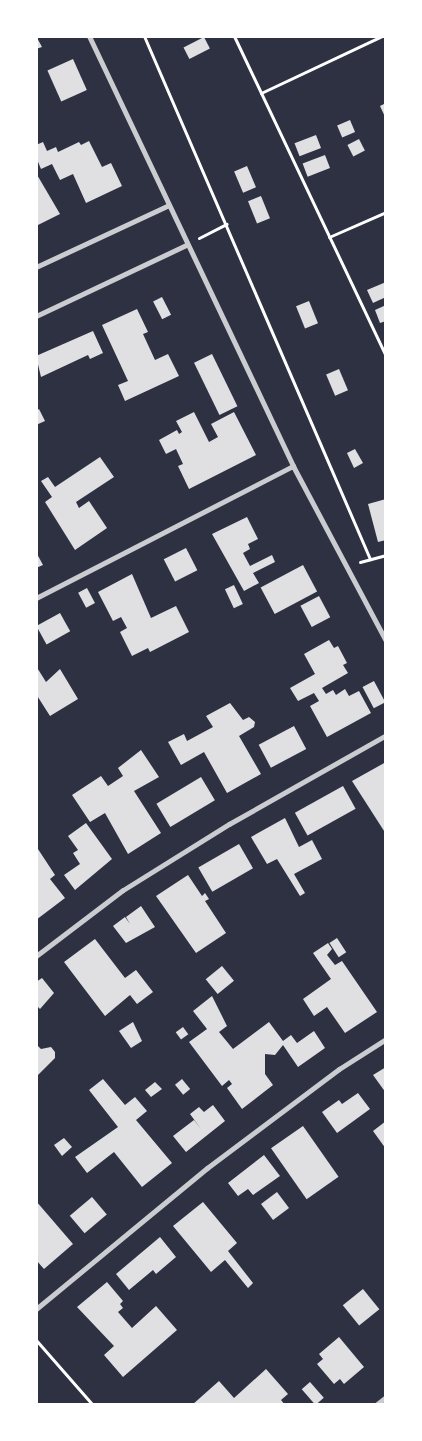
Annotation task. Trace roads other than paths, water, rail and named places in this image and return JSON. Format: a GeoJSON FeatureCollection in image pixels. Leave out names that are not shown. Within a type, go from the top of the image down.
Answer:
{"type":"FeatureCollection","features":[{"type":"Feature","properties":{"kind":"street"},"geometry":{"type":"LineString","coordinates":[[89,36],[167,206],[293,466],[386,641]]}},
{"type":"Feature","properties":{"kind":"street"},"geometry":{"type":"LineString","coordinates":[[36,267],[167,206]]}},
{"type":"Feature","properties":{"kind":"street"},"geometry":{"type":"LineString","coordinates":[[36,316],[186,245]]}},
{"type":"Feature","properties":{"kind":"street"},"geometry":{"type":"LineString","coordinates":[[36,598],[293,466]]}},
{"type":"Feature","properties":{"kind":"street"},"geometry":{"type":"LineString","coordinates":[[36,956],[123,890],[229,824],[386,735]]}},
{"type":"Feature","properties":{"kind":"street"},"geometry":{"type":"LineString","coordinates":[[36,1309],[208,1168],[340,1069],[386,1039]]}},
{"type":"Feature","properties":{"kind":"street"},"geometry":{"type":"LineString","coordinates":[[376,1405],[386,1397]]}}]}
